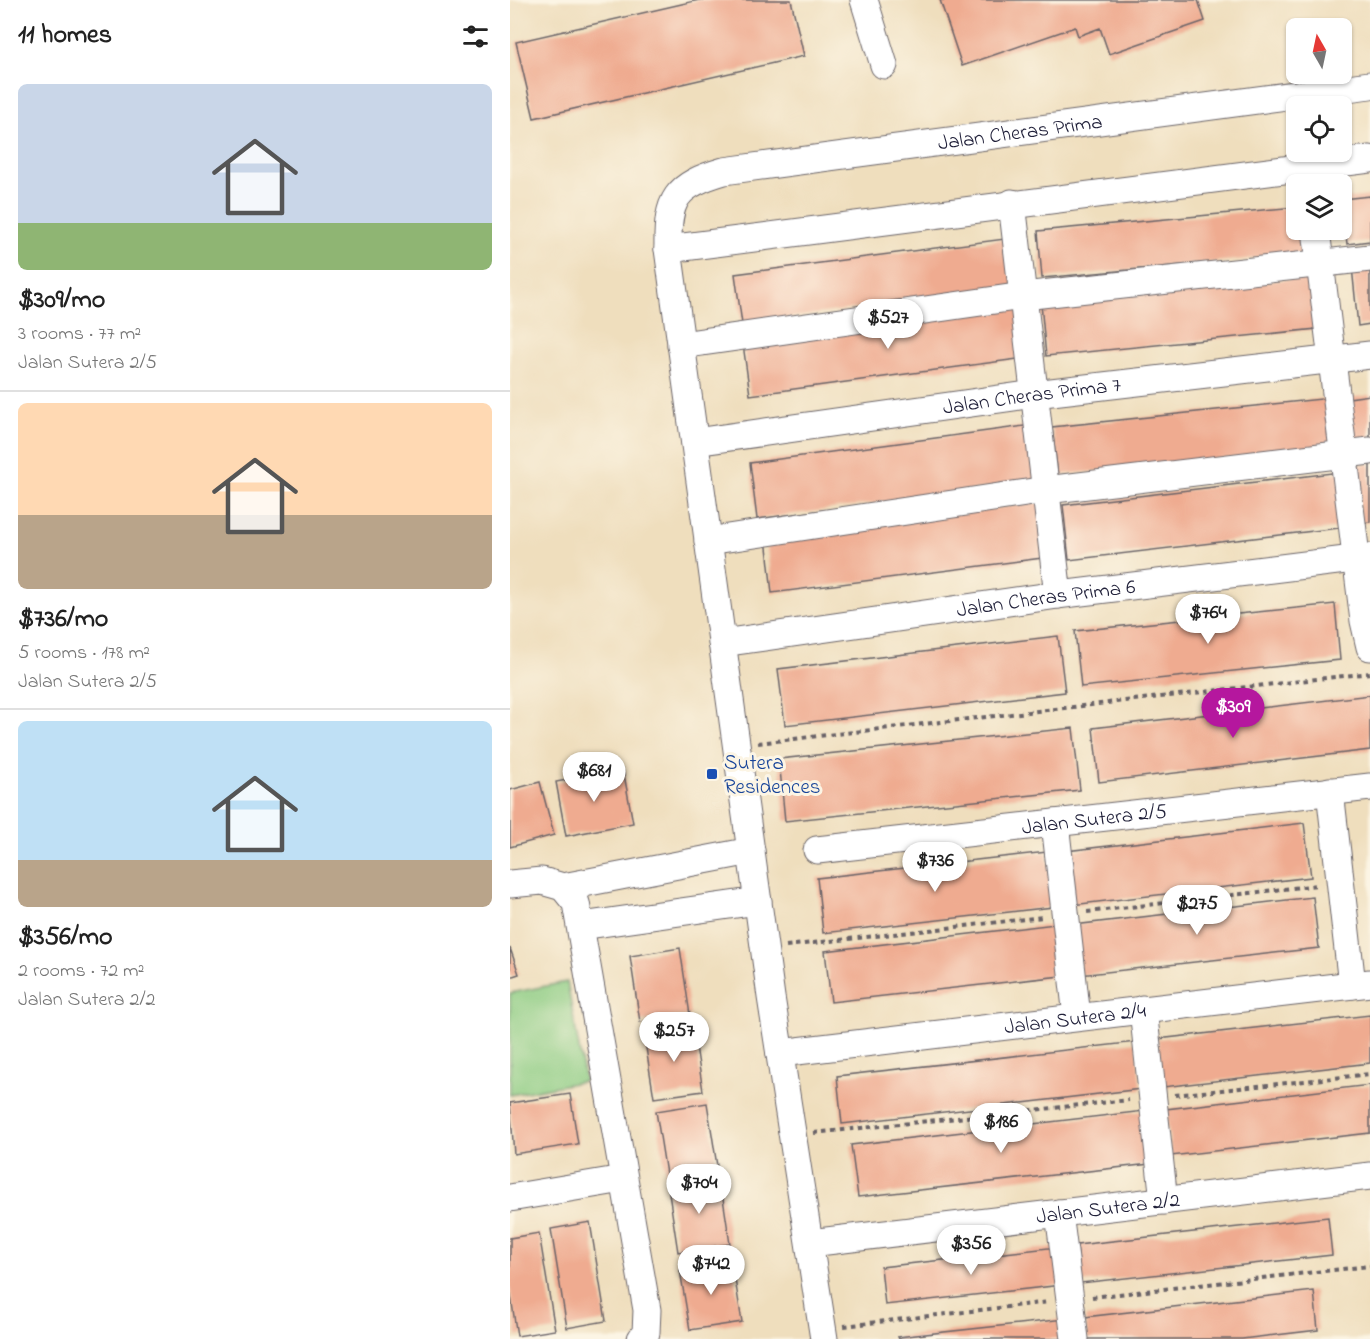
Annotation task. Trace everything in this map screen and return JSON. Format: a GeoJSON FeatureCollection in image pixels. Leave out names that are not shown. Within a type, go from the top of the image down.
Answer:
{"type":"FeatureCollection","features":[{"type":"Feature","properties":{"kind":"street"},"geometry":{"type":"LineString","coordinates":[[864,0],[884,65]]}},
{"type":"Feature","properties":{"kind":"street","name":"Jalan Cheras Prima"},"geometry":{"type":"LineString","coordinates":[[668,249],[668,218],[676,197],[696,179],[724,171],[1370,85]]}},
{"type":"Feature","properties":{"kind":"street"},"geometry":{"type":"LineString","coordinates":[[1317,174],[1370,159]]}},
{"type":"Feature","properties":{"kind":"street"},"geometry":{"type":"LineString","coordinates":[[824,1339],[758,901],[668,249],[1012,203],[1286,178]]}},
{"type":"Feature","properties":{"kind":"street"},"geometry":{"type":"LineString","coordinates":[[1012,203],[1058,595]]}},
{"type":"Feature","properties":{"kind":"street"},"geometry":{"type":"LineString","coordinates":[[1317,240],[1332,359],[1357,452],[1364,621],[1370,647]]}},
{"type":"Feature","properties":{"kind":"street"},"geometry":{"type":"LineString","coordinates":[[681,345],[1023,296],[1370,258]]}},
{"type":"Feature","properties":{"kind":"street","name":"Jalan Cheras Prima 7"},"geometry":{"type":"LineString","coordinates":[[695,442],[1034,394],[1370,355]]}},
{"type":"Feature","properties":{"kind":"street"},"geometry":{"type":"LineString","coordinates":[[708,541],[1046,490],[1357,452]]}},
{"type":"Feature","properties":{"kind":"street","name":"Jalan Cheras Prima 6"},"geometry":{"type":"LineString","coordinates":[[722,643],[1058,595],[1363,557]]}},
{"type":"Feature","properties":{"kind":"street","name":"Jalan Sutera 2/5"},"geometry":{"type":"LineString","coordinates":[[817,850],[1370,787]]}},
{"type":"Feature","properties":{"kind":"street"},"geometry":{"type":"LineString","coordinates":[[1330,791],[1361,984]]}},
{"type":"Feature","properties":{"kind":"street"},"geometry":{"type":"LineString","coordinates":[[1055,823],[1077,1017]]}},
{"type":"Feature","properties":{"kind":"street"},"geometry":{"type":"LineString","coordinates":[[513,884],[542,881],[564,887],[751,851]]}},
{"type":"Feature","properties":{"kind":"street"},"geometry":{"type":"LineString","coordinates":[[564,887],[576,903],[581,926],[647,1310],[643,1336]]}},
{"type":"Feature","properties":{"kind":"street"},"geometry":{"type":"LineString","coordinates":[[581,926],[758,901]]}},
{"type":"Feature","properties":{"kind":"street","name":"Jalan Sutera 2/4"},"geometry":{"type":"LineString","coordinates":[[780,1053],[1361,984]]}},
{"type":"Feature","properties":{"kind":"street"},"geometry":{"type":"LineString","coordinates":[[1143,1010],[1164,1201]]}},
{"type":"Feature","properties":{"kind":"street"},"geometry":{"type":"LineString","coordinates":[[510,1198],[623,1179]]}},
{"type":"Feature","properties":{"kind":"street","name":"Jalan Sutera 2/2"},"geometry":{"type":"LineString","coordinates":[[810,1243],[1164,1201],[1369,1183]]}},
{"type":"Feature","properties":{"kind":"street"},"geometry":{"type":"LineString","coordinates":[[1059,1213],[1075,1339]]}},
{"type":"Feature","properties":{"kind":"path"},"geometry":{"type":"LineString","coordinates":[[736,746],[1370,673]]}},
{"type":"Feature","properties":{"kind":"path"},"geometry":{"type":"LineString","coordinates":[[793,1136],[1370,1074]]}},
{"type":"Feature","properties":{"kind":"green space"},"geometry":{"type":"Polygon","coordinates":[[[567,982],[585,1081],[510,1095],[510,993],[567,982]]]}},
{"type":"Feature","properties":{"kind":"building"},"geometry":{"type":"Polygon","coordinates":[[[699,0],[791,0],[804,56],[534,118],[516,42],[699,0]]]}},
{"type":"Feature","properties":{"kind":"building"},"geometry":{"type":"Polygon","coordinates":[[[940,0],[1198,0],[1205,21],[1109,54],[1100,28],[1078,36],[1075,27],[962,66],[940,0]]]}},
{"type":"Feature","properties":{"kind":"building"},"geometry":{"type":"Polygon","coordinates":[[[1370,196],[1370,241],[1347,244],[1347,240],[1352,240],[1352,198],[1370,196]]]}},
{"type":"Feature","properties":{"kind":"building"},"geometry":{"type":"Polygon","coordinates":[[[1286,208],[1286,240],[1311,240],[1312,253],[1042,278],[1038,231],[1286,208]]]}},
{"type":"Feature","properties":{"kind":"building"},"geometry":{"type":"Polygon","coordinates":[[[1020,237],[1026,286],[742,324],[735,274],[1020,237]]]}},
{"type":"Feature","properties":{"kind":"building"},"geometry":{"type":"Polygon","coordinates":[[[1370,265],[1370,324],[1358,326],[1352,267],[1370,265]]]}},
{"type":"Feature","properties":{"kind":"building"},"geometry":{"type":"Polygon","coordinates":[[[1322,276],[1327,328],[1046,356],[1041,304],[1322,276]]]}},
{"type":"Feature","properties":{"kind":"building"},"geometry":{"type":"Polygon","coordinates":[[[1026,306],[1033,357],[750,395],[743,344],[1026,306]]]}},
{"type":"Feature","properties":{"kind":"building"},"geometry":{"type":"Polygon","coordinates":[[[1370,395],[1370,443],[1354,445],[1349,398],[1370,395]]]}},
{"type":"Feature","properties":{"kind":"building"},"geometry":{"type":"Polygon","coordinates":[[[1331,398],[1336,447],[1058,475],[1052,427],[1331,398]]]}},
{"type":"Feature","properties":{"kind":"building"},"geometry":{"type":"Polygon","coordinates":[[[1032,425],[1040,481],[757,519],[750,463],[1032,425]]]}},
{"type":"Feature","properties":{"kind":"building"},"geometry":{"type":"Polygon","coordinates":[[[1370,464],[1370,522],[1361,523],[1355,465],[1370,464]]]}},
{"type":"Feature","properties":{"kind":"building"},"geometry":{"type":"Polygon","coordinates":[[[1340,472],[1347,527],[1069,560],[1063,505],[1340,472]]]}},
{"type":"Feature","properties":{"kind":"building"},"geometry":{"type":"Polygon","coordinates":[[[1043,502],[1050,557],[772,593],[766,538],[1043,502]]]}},
{"type":"Feature","properties":{"kind":"building"},"geometry":{"type":"Polygon","coordinates":[[[1335,604],[1340,660],[1081,687],[1075,631],[1335,604]]]}},
{"type":"Feature","properties":{"kind":"building"},"geometry":{"type":"Polygon","coordinates":[[[1058,636],[1065,692],[785,725],[778,669],[1058,636]]]}},
{"type":"Feature","properties":{"kind":"building"},"geometry":{"type":"Polygon","coordinates":[[[1370,695],[1370,750],[1099,782],[1093,728],[1370,695]]]}},
{"type":"Feature","properties":{"kind":"building"},"geometry":{"type":"Polygon","coordinates":[[[1073,728],[1080,790],[785,821],[779,759],[1073,728]]]}},
{"type":"Feature","properties":{"kind":"building"},"geometry":{"type":"Polygon","coordinates":[[[623,769],[633,823],[566,836],[556,782],[623,769]]]}},
{"type":"Feature","properties":{"kind":"building"},"geometry":{"type":"Polygon","coordinates":[[[540,782],[554,835],[510,847],[510,790],[540,782]]]}},
{"type":"Feature","properties":{"kind":"building"},"geometry":{"type":"Polygon","coordinates":[[[1304,823],[1311,877],[1072,905],[1066,851],[1304,823]]]}},
{"type":"Feature","properties":{"kind":"building"},"geometry":{"type":"Polygon","coordinates":[[[1047,852],[1053,907],[823,933],[817,878],[1047,852]]]}},
{"type":"Feature","properties":{"kind":"building"},"geometry":{"type":"Polygon","coordinates":[[[1313,897],[1319,948],[1080,975],[1074,925],[1313,897]]]}},
{"type":"Feature","properties":{"kind":"building"},"geometry":{"type":"Polygon","coordinates":[[[1055,924],[1061,976],[831,1002],[825,951],[1055,924]]]}},
{"type":"Feature","properties":{"kind":"building"},"geometry":{"type":"Polygon","coordinates":[[[510,948],[519,974],[510,977],[510,948]]]}},
{"type":"Feature","properties":{"kind":"building"},"geometry":{"type":"Polygon","coordinates":[[[680,948],[690,1015],[640,1022],[630,956],[680,948]]]}},
{"type":"Feature","properties":{"kind":"building"},"geometry":{"type":"Polygon","coordinates":[[[1370,1015],[1370,1063],[1163,1087],[1158,1039],[1370,1015]]]}},
{"type":"Feature","properties":{"kind":"building"},"geometry":{"type":"Polygon","coordinates":[[[693,1027],[703,1091],[654,1098],[644,1035],[693,1027]]]}},
{"type":"Feature","properties":{"kind":"building"},"geometry":{"type":"Polygon","coordinates":[[[1136,1042],[1141,1089],[842,1124],[837,1076],[1136,1042]]]}},
{"type":"Feature","properties":{"kind":"building"},"geometry":{"type":"Polygon","coordinates":[[[1370,1085],[1370,1133],[1171,1156],[1166,1109],[1370,1085]]]}},
{"type":"Feature","properties":{"kind":"building"},"geometry":{"type":"Polygon","coordinates":[[[570,1094],[578,1144],[514,1154],[510,1103],[570,1094]]]}},
{"type":"Feature","properties":{"kind":"building"},"geometry":{"type":"Polygon","coordinates":[[[707,1103],[717,1166],[666,1174],[656,1111],[707,1103]]]}},
{"type":"Feature","properties":{"kind":"building"},"geometry":{"type":"Polygon","coordinates":[[[1144,1111],[1150,1164],[858,1197],[851,1145],[1144,1111]]]}},
{"type":"Feature","properties":{"kind":"building"},"geometry":{"type":"Polygon","coordinates":[[[720,1179],[730,1244],[678,1252],[668,1187],[720,1179]]]}},
{"type":"Feature","properties":{"kind":"building"},"geometry":{"type":"Polygon","coordinates":[[[1328,1217],[1332,1255],[1081,1283],[1077,1245],[1328,1217]]]}},
{"type":"Feature","properties":{"kind":"building"},"geometry":{"type":"Polygon","coordinates":[[[590,1222],[606,1321],[567,1328],[551,1229],[590,1222]]]}},
{"type":"Feature","properties":{"kind":"building"},"geometry":{"type":"Polygon","coordinates":[[[539,1233],[555,1330],[517,1336],[510,1290],[510,1238],[539,1233]]]}},
{"type":"Feature","properties":{"kind":"building"},"geometry":{"type":"Polygon","coordinates":[[[1057,1247],[1062,1285],[885,1305],[881,1267],[1057,1247]]]}},
{"type":"Feature","properties":{"kind":"building"},"geometry":{"type":"Polygon","coordinates":[[[732,1261],[742,1322],[690,1330],[680,1270],[732,1261]]]}},
{"type":"Feature","properties":{"kind":"building"},"geometry":{"type":"Polygon","coordinates":[[[1314,1291],[1318,1330],[1242,1339],[1088,1339],[1085,1317],[1314,1291]]]}},
{"type":"Feature","properties":{"kind":"building"},"geometry":{"type":"Polygon","coordinates":[[[1065,1319],[1067,1339],[899,1339],[898,1337],[1065,1319]]]}},
{"type":"Feature","properties":{"kind":"place","name":"Sutera Residences"},"geometry":{"type":"Point","coordinates":[712,774]}}]}
